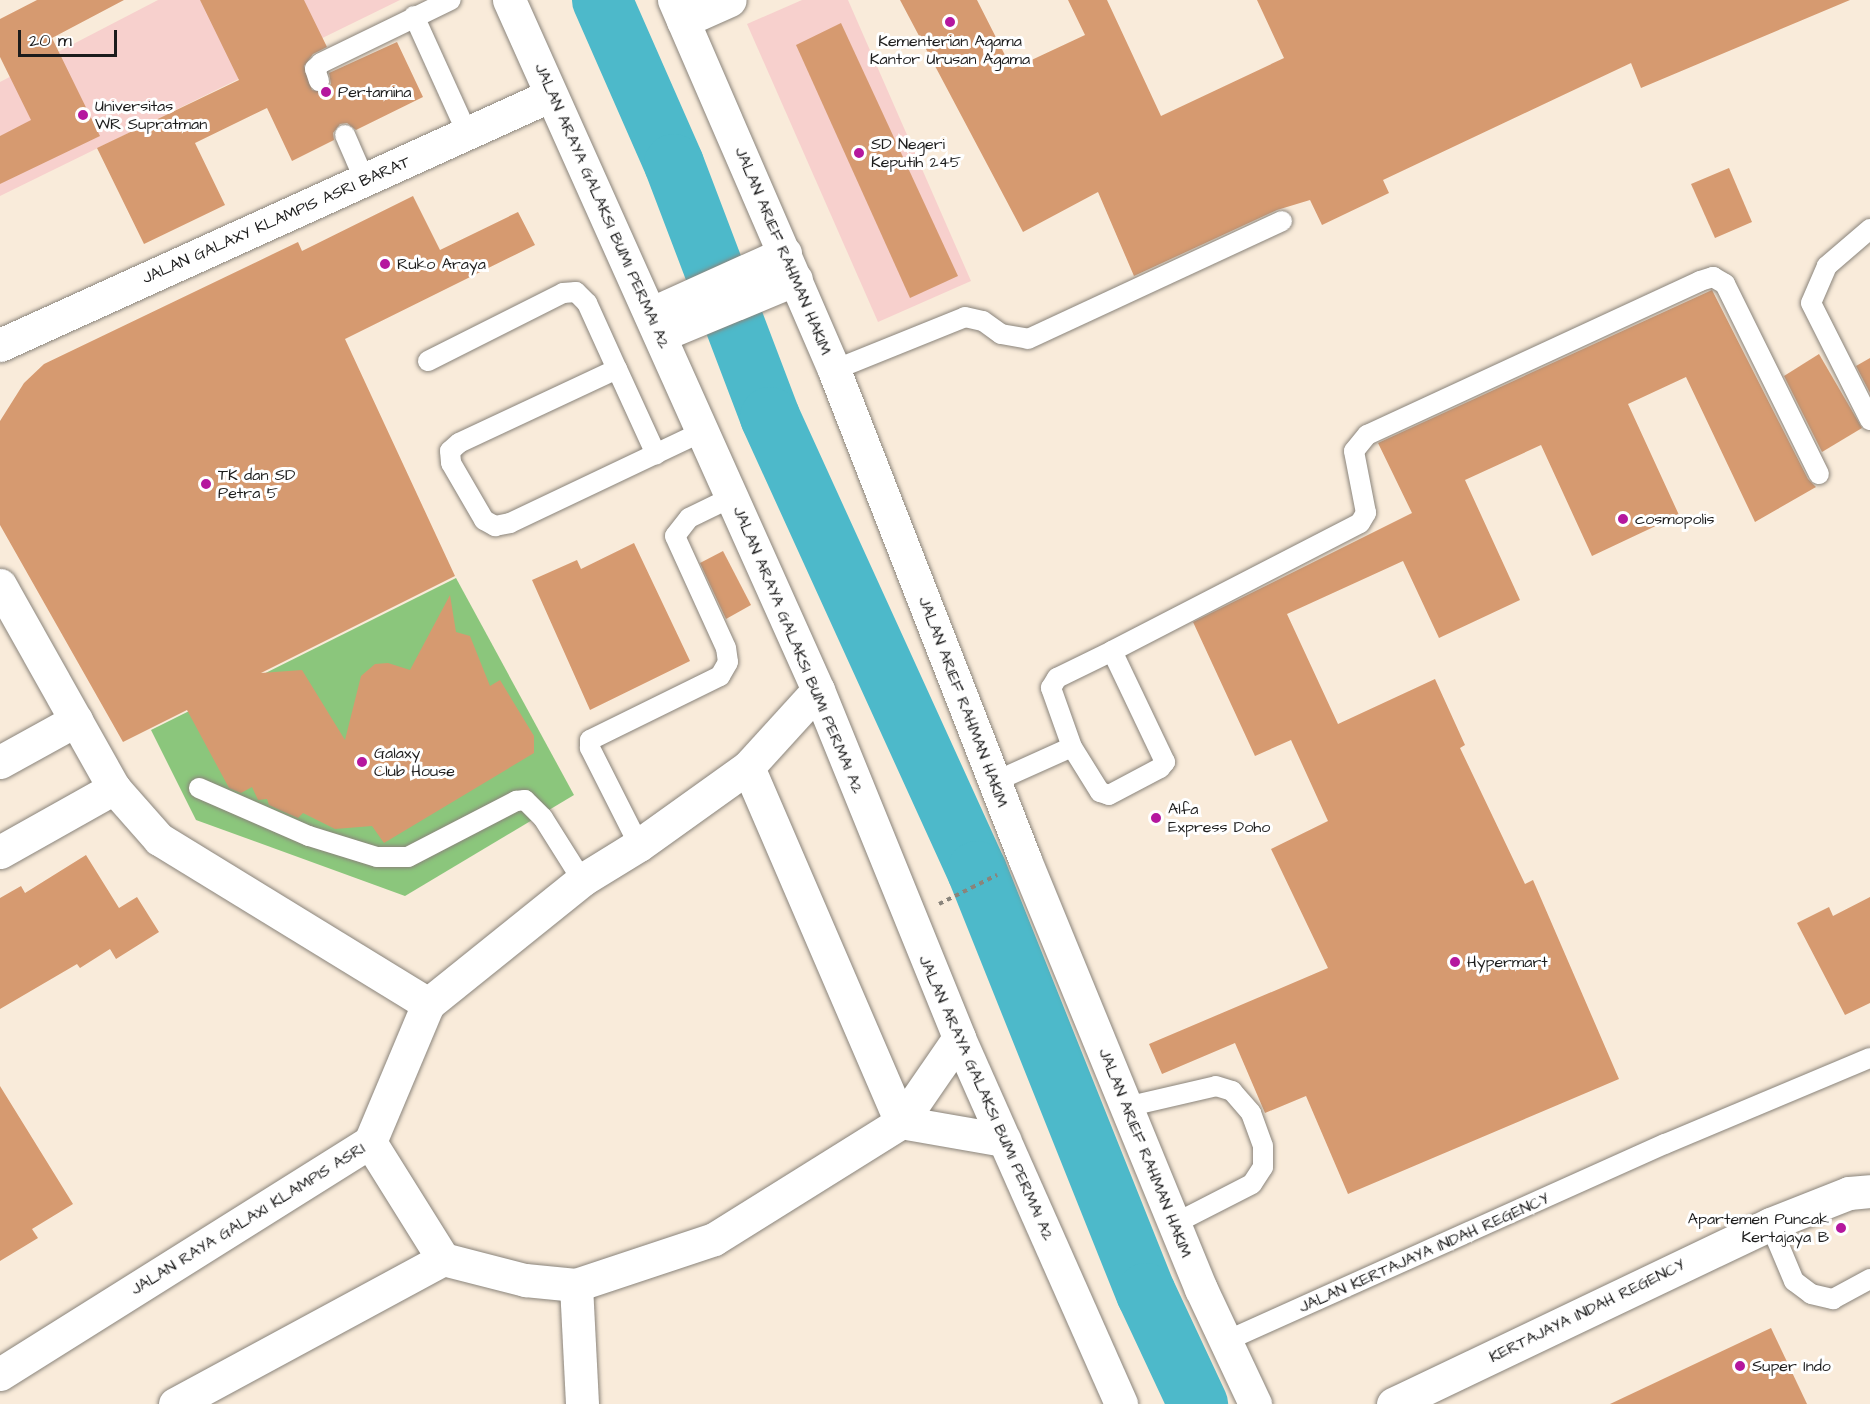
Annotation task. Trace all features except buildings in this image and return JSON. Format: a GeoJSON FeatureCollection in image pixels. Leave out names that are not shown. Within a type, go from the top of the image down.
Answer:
{"type":"FeatureCollection","features":[{"type":"Feature","properties":{"kind":"street","name":"JALAN ARAYA GALAKSI BUMI PERMAI A2"},"geometry":{"type":"LineString","coordinates":[[509,0],[704,431],[818,690],[959,1038],[1121,1404]]}},
{"type":"Feature","properties":{"kind":"street"},"geometry":{"type":"LineString","coordinates":[[679,11],[730,0]]}},
{"type":"Feature","properties":{"kind":"street","name":"JALAN ARIEF RAHMAN HAKIM"},"geometry":{"type":"LineString","coordinates":[[679,11],[834,370],[994,782],[1174,1224],[1255,1404]]}},
{"type":"Feature","properties":{"kind":"street","name":"JALAN GALAXY KLAMPIS ASRI BARAT"},"geometry":{"type":"LineString","coordinates":[[0,345],[551,95]]}},
{"type":"Feature","properties":{"kind":"street"},"geometry":{"type":"LineString","coordinates":[[656,324],[790,266]]}},
{"type":"Feature","properties":{"kind":"street"},"geometry":{"type":"LineString","coordinates":[[0,585],[114,788],[159,839],[428,1004]]}},
{"type":"Feature","properties":{"kind":"street","name":"JALAN RAYA GALAXI KLAMPIS ASRI"},"geometry":{"type":"LineString","coordinates":[[0,1374],[370,1142],[428,1004],[582,880],[639,845],[748,767],[818,690]]}},
{"type":"Feature","properties":{"kind":"street"},"geometry":{"type":"LineString","coordinates":[[0,762],[76,720]]}},
{"type":"Feature","properties":{"kind":"street"},"geometry":{"type":"LineString","coordinates":[[748,767],[901,1122]]}},
{"type":"Feature","properties":{"kind":"street"},"geometry":{"type":"LineString","coordinates":[[0,852],[114,788]]}},
{"type":"Feature","properties":{"kind":"street"},"geometry":{"type":"LineString","coordinates":[[175,1404],[443,1259],[525,1280],[576,1285],[714,1239],[901,1122],[959,1038]]}},
{"type":"Feature","properties":{"kind":"street"},"geometry":{"type":"LineString","coordinates":[[901,1122],[1004,1140]]}},
{"type":"Feature","properties":{"kind":"street"},"geometry":{"type":"LineString","coordinates":[[370,1142],[443,1259]]}},
{"type":"Feature","properties":{"kind":"street","name":"KERTAJAYA INDAH REGENCY"},"geometry":{"type":"LineString","coordinates":[[1393,1404],[1770,1224],[1863,1186]]}},
{"type":"Feature","properties":{"kind":"street"},"geometry":{"type":"LineString","coordinates":[[576,1285],[582,1404]]}},
{"type":"Feature","properties":{"kind":"lane"},"geometry":{"type":"LineString","coordinates":[[319,81],[315,69],[321,63],[451,0]]}},
{"type":"Feature","properties":{"kind":"lane"},"geometry":{"type":"LineString","coordinates":[[414,16],[467,133]]}},
{"type":"Feature","properties":{"kind":"lane"},"geometry":{"type":"LineString","coordinates":[[345,135],[365,181]]}},
{"type":"Feature","properties":{"kind":"lane"},"geometry":{"type":"LineString","coordinates":[[834,370],[965,317],[983,321],[1001,334],[1028,339],[1282,221]]}},
{"type":"Feature","properties":{"kind":"lane"},"geometry":{"type":"LineString","coordinates":[[1870,229],[1827,266],[1811,303],[1870,420]]}},
{"type":"Feature","properties":{"kind":"lane"},"geometry":{"type":"LineString","coordinates":[[1112,651],[1165,762],[1109,795],[1100,792],[1072,747],[1051,688],[1057,678],[1360,523],[1366,513],[1354,451],[1367,435],[1713,277],[1725,284],[1819,474]]}},
{"type":"Feature","properties":{"kind":"lane"},"geometry":{"type":"LineString","coordinates":[[428,360],[563,293],[576,292],[587,303],[656,454]]}},
{"type":"Feature","properties":{"kind":"lane"},"geometry":{"type":"LineString","coordinates":[[617,369],[459,443],[450,452],[451,463],[484,520],[495,526],[510,523],[704,431]]}},
{"type":"Feature","properties":{"kind":"lane"},"geometry":{"type":"LineString","coordinates":[[639,845],[590,748],[590,740],[720,676],[728,662],[726,648],[675,536],[689,518],[732,497]]}},
{"type":"Feature","properties":{"kind":"lane"},"geometry":{"type":"LineString","coordinates":[[994,782],[1072,747]]}},
{"type":"Feature","properties":{"kind":"lane"},"geometry":{"type":"LineString","coordinates":[[199,788],[309,836],[377,857],[408,857],[516,801],[525,800],[543,818],[582,880]]}},
{"type":"Feature","properties":{"kind":"lane","name":"JALAN KERTAJAYA INDAH REGENCY"},"geometry":{"type":"LineString","coordinates":[[1226,1341],[1870,1058]]}},
{"type":"Feature","properties":{"kind":"lane"},"geometry":{"type":"LineString","coordinates":[[1126,1107],[1216,1086],[1232,1091],[1251,1113],[1263,1146],[1263,1167],[1252,1184],[1174,1224]]}},
{"type":"Feature","properties":{"kind":"lane"},"geometry":{"type":"LineString","coordinates":[[1770,1224],[1794,1281],[1811,1294],[1833,1299],[1870,1279]]}},
{"type":"Feature","properties":{"kind":"path"},"geometry":{"type":"LineString","coordinates":[[935,906],[1000,873]]}},
{"type":"Feature","properties":{"kind":"shaded area","name":"Universitas WR Supratman"},"geometry":{"type":"Polygon","coordinates":[[[158,0],[400,0],[0,196],[0,82],[158,0]]]}},
{"type":"Feature","properties":{"kind":"shaded area","name":"SD Negeri Keputih 245"},"geometry":{"type":"Polygon","coordinates":[[[802,0],[848,0],[971,281],[878,322],[747,24],[802,0]]]}},
{"type":"Feature","properties":{"kind":"green space","name":"Galaxy Club House"},"geometry":{"type":"Polygon","coordinates":[[[456,578],[574,795],[405,896],[196,820],[151,730],[456,578]]]}},
{"type":"Feature","properties":{"kind":"waterway"},"geometry":{"type":"LineString","coordinates":[[602,0],[674,164],[770,417],[977,871],[1146,1293],[1198,1404]]}},
{"type":"Feature","properties":{"kind":"place","name":"Kementerian Agama Kantor Urusan Agama"},"geometry":{"type":"Point","coordinates":[950,22]}},
{"type":"Feature","properties":{"kind":"place","name":"Pertamina"},"geometry":{"type":"Point","coordinates":[326,92]}},
{"type":"Feature","properties":{"kind":"place","name":"Universitas WR Supratman"},"geometry":{"type":"Point","coordinates":[83,115]}},
{"type":"Feature","properties":{"kind":"place","name":"SD Negeri Keputih 245"},"geometry":{"type":"Point","coordinates":[859,153]}},
{"type":"Feature","properties":{"kind":"place","name":"Ruko Araya"},"geometry":{"type":"Point","coordinates":[385,264]}},
{"type":"Feature","properties":{"kind":"place","name":"TK dan SD Petra 5"},"geometry":{"type":"Point","coordinates":[206,484]}},
{"type":"Feature","properties":{"kind":"place","name":"cosmopolis"},"geometry":{"type":"Point","coordinates":[1623,519]}},
{"type":"Feature","properties":{"kind":"place","name":"Galaxy Club House"},"geometry":{"type":"Point","coordinates":[362,762]}},
{"type":"Feature","properties":{"kind":"place","name":"Alfa Express Doho"},"geometry":{"type":"Point","coordinates":[1156,818]}},
{"type":"Feature","properties":{"kind":"place","name":"Hypermart"},"geometry":{"type":"Point","coordinates":[1455,962]}},
{"type":"Feature","properties":{"kind":"place","name":"Apartemen Puncak Kertajaya B"},"geometry":{"type":"Point","coordinates":[1841,1228]}},
{"type":"Feature","properties":{"kind":"place","name":"Super Indo"},"geometry":{"type":"Point","coordinates":[1740,1366]}}]}
